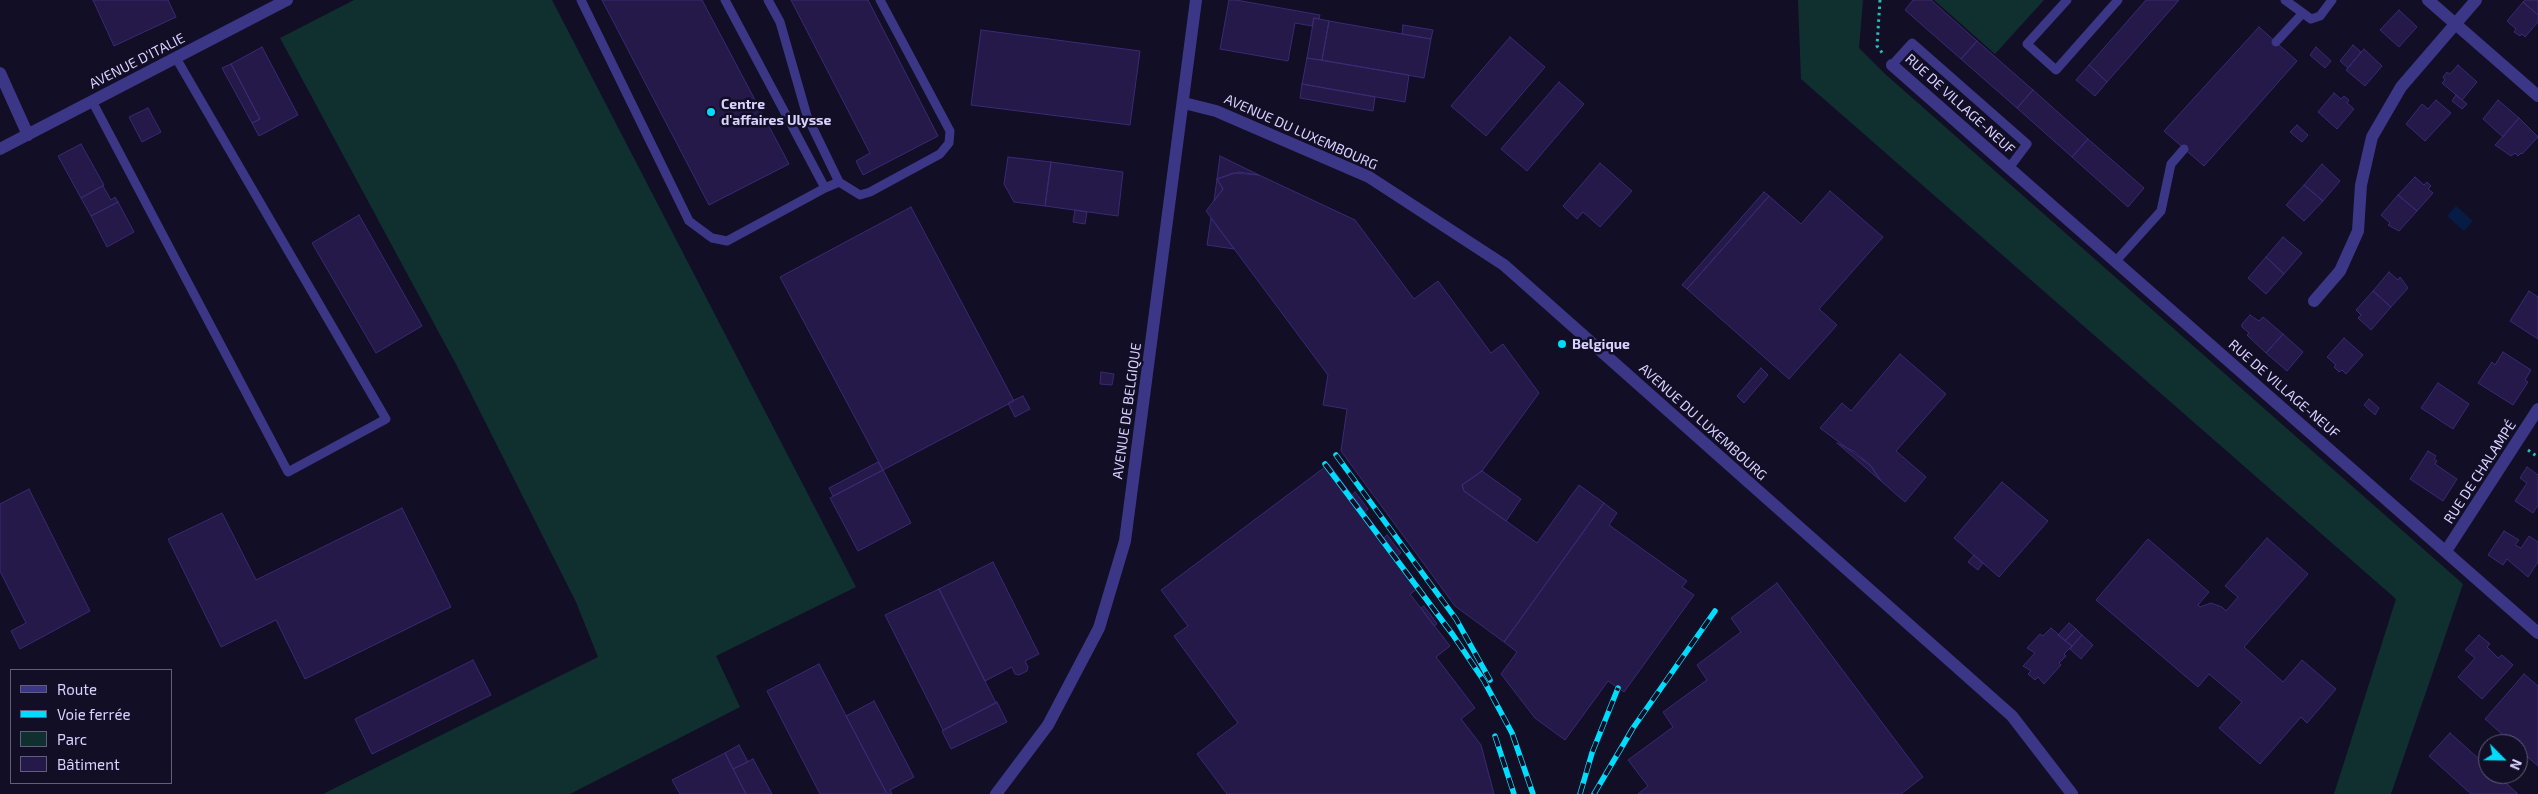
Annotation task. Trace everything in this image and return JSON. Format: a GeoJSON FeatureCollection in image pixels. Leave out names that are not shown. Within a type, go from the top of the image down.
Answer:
{"type":"FeatureCollection","features":[{"type":"Feature","properties":{"kind":"street","name":"AVENUE D'ITALIE"},"geometry":{"type":"LineString","coordinates":[[0,149],[287,0]]}},
{"type":"Feature","properties":{"kind":"street","name":"AVENUE DE BELGIQUE"},"geometry":{"type":"LineString","coordinates":[[996,794],[1048,725],[1099,628],[1125,541],[1184,103],[1196,0]]}},
{"type":"Feature","properties":{"kind":"street"},"geometry":{"type":"LineString","coordinates":[[2428,0],[2538,96]]}},
{"type":"Feature","properties":{"kind":"street"},"geometry":{"type":"LineString","coordinates":[[2314,301],[2340,271],[2358,231],[2361,185],[2372,137],[2401,87],[2476,0]]}},
{"type":"Feature","properties":{"kind":"street","name":"RUE DE VILLAGE-NEUF"},"geometry":{"type":"LineString","coordinates":[[1892,65],[2538,633]]}},
{"type":"Feature","properties":{"kind":"street"},"geometry":{"type":"LineString","coordinates":[[0,73],[28,135]]}},
{"type":"Feature","properties":{"kind":"street","name":"AVENUE DU LUXEMBOURG"},"geometry":{"type":"LineString","coordinates":[[1184,103],[1216,111],[1369,177],[1504,266],[2012,716],[2072,794]]}},
{"type":"Feature","properties":{"kind":"street","name":"RUE DE CHALAMPÉ"},"geometry":{"type":"LineString","coordinates":[[2446,551],[2538,409]]}},
{"type":"Feature","properties":{"kind":"lane"},"geometry":{"type":"LineString","coordinates":[[581,0],[689,221],[701,231],[712,238],[727,241],[839,182]]}},
{"type":"Feature","properties":{"kind":"lane"},"geometry":{"type":"LineString","coordinates":[[725,0],[825,188]]}},
{"type":"Feature","properties":{"kind":"lane"},"geometry":{"type":"LineString","coordinates":[[768,0],[780,22],[807,116],[839,182],[860,195],[940,154],[949,144],[950,131],[880,0]]}},
{"type":"Feature","properties":{"kind":"lane"},"geometry":{"type":"LineString","coordinates":[[2067,0],[2027,44],[2056,70],[2118,0]]}},
{"type":"Feature","properties":{"kind":"lane"},"geometry":{"type":"LineString","coordinates":[[2285,0],[2311,19],[2320,16],[2332,0]]}},
{"type":"Feature","properties":{"kind":"lane"},"geometry":{"type":"LineString","coordinates":[[2276,42],[2302,14]]}},
{"type":"Feature","properties":{"kind":"lane","name":"RUE DE VILLAGE-NEUF"},"geometry":{"type":"LineString","coordinates":[[1892,65],[1912,43],[2027,144],[2009,168]]}},
{"type":"Feature","properties":{"kind":"lane"},"geometry":{"type":"LineString","coordinates":[[92,101],[288,472],[386,419],[176,58]]}},
{"type":"Feature","properties":{"kind":"lane"},"geometry":{"type":"LineString","coordinates":[[2115,262],[2161,211],[2171,164],[2184,149]]}},
{"type":"Feature","properties":{"kind":"path"},"geometry":{"type":"LineString","coordinates":[[1880,0],[1877,46],[1892,65]]}},
{"type":"Feature","properties":{"kind":"green space"},"geometry":{"type":"Polygon","coordinates":[[[354,0],[552,0],[856,587],[716,656],[740,707],[570,794],[323,794],[598,657],[576,602],[458,368],[280,38],[354,0]]]}},
{"type":"Feature","properties":{"kind":"green space"},"geometry":{"type":"Polygon","coordinates":[[[1798,0],[1863,0],[1859,48],[1884,73],[2463,584],[2391,794],[2334,794],[2396,599],[1801,79],[1798,0]]]}},
{"type":"Feature","properties":{"kind":"green space"},"geometry":{"type":"Polygon","coordinates":[[[1934,0],[2044,0],[1995,54],[1934,0]]]}},
{"type":"Feature","properties":{"kind":"water"},"geometry":{"type":"Polygon","coordinates":[[[2456,206],[2473,221],[2464,231],[2447,216],[2456,206]]]}},
{"type":"Feature","properties":{"kind":"building"},"geometry":{"type":"Polygon","coordinates":[[[93,0],[168,0],[176,17],[114,46],[93,0]]]}},
{"type":"Feature","properties":{"kind":"building","name":"Centre d'affaires Ulysse"},"geometry":{"type":"Polygon","coordinates":[[[602,0],[702,0],[789,164],[709,205],[602,0]]]}},
{"type":"Feature","properties":{"kind":"building"},"geometry":{"type":"Polygon","coordinates":[[[791,0],[868,0],[938,136],[863,175],[856,161],[870,153],[791,0]]]}},
{"type":"Feature","properties":{"kind":"building"},"geometry":{"type":"Polygon","coordinates":[[[1229,0],[1320,15],[1319,19],[1314,18],[1312,26],[1295,23],[1288,61],[1220,49],[1229,0]]]}},
{"type":"Feature","properties":{"kind":"building"},"geometry":{"type":"Polygon","coordinates":[[[1913,0],[1931,0],[1977,41],[1961,59],[1905,10],[1913,0]]]}},
{"type":"Feature","properties":{"kind":"building"},"geometry":{"type":"Polygon","coordinates":[[[2146,0],[2179,0],[2107,82],[2089,65],[2146,0]]]}},
{"type":"Feature","properties":{"kind":"building"},"geometry":{"type":"Polygon","coordinates":[[[2525,0],[2538,0],[2538,15],[2523,2],[2525,0]]]}},
{"type":"Feature","properties":{"kind":"building"},"geometry":{"type":"Polygon","coordinates":[[[2523,2],[2538,15],[2538,22],[2525,37],[2514,32],[2516,29],[2507,21],[2523,2]]]}},
{"type":"Feature","properties":{"kind":"building"},"geometry":{"type":"Polygon","coordinates":[[[2399,10],[2417,27],[2399,47],[2380,30],[2399,10]]]}},
{"type":"Feature","properties":{"kind":"building"},"geometry":{"type":"Polygon","coordinates":[[[1314,18],[1329,21],[1322,60],[1307,58],[1314,18]]]}},
{"type":"Feature","properties":{"kind":"building"},"geometry":{"type":"Polygon","coordinates":[[[1329,21],[1431,39],[1424,78],[1322,60],[1329,21]]]}},
{"type":"Feature","properties":{"kind":"building"},"geometry":{"type":"Polygon","coordinates":[[[1403,25],[1433,30],[1431,39],[1402,34],[1403,25]]]}},
{"type":"Feature","properties":{"kind":"building"},"geometry":{"type":"Polygon","coordinates":[[[2259,27],[2297,61],[2204,166],[2164,131],[2259,27]]]}},
{"type":"Feature","properties":{"kind":"building"},"geometry":{"type":"Polygon","coordinates":[[[981,30],[1140,51],[1130,125],[971,105],[981,30]]]}},
{"type":"Feature","properties":{"kind":"building"},"geometry":{"type":"Polygon","coordinates":[[[1510,37],[1545,67],[1486,136],[1451,106],[1510,37]]]}},
{"type":"Feature","properties":{"kind":"building"},"geometry":{"type":"Polygon","coordinates":[[[1977,41],[2033,90],[2017,108],[1961,59],[1977,41]]]}},
{"type":"Feature","properties":{"kind":"building"},"geometry":{"type":"Polygon","coordinates":[[[2353,45],[2361,52],[2348,68],[2340,61],[2353,45]]]}},
{"type":"Feature","properties":{"kind":"building"},"geometry":{"type":"Polygon","coordinates":[[[262,47],[298,115],[259,136],[252,123],[260,119],[231,64],[262,47]]]}},
{"type":"Feature","properties":{"kind":"building"},"geometry":{"type":"Polygon","coordinates":[[[2316,47],[2331,61],[2325,68],[2310,55],[2316,47]]]}},
{"type":"Feature","properties":{"kind":"building"},"geometry":{"type":"Polygon","coordinates":[[[2364,49],[2382,66],[2365,86],[2346,70],[2364,49]]]}},
{"type":"Feature","properties":{"kind":"building"},"geometry":{"type":"Polygon","coordinates":[[[1307,58],[1409,75],[1405,102],[1302,84],[1307,58]]]}},
{"type":"Feature","properties":{"kind":"building"},"geometry":{"type":"Polygon","coordinates":[[[231,64],[260,119],[252,123],[222,68],[231,64]]]}},
{"type":"Feature","properties":{"kind":"building"},"geometry":{"type":"Polygon","coordinates":[[[2089,65],[2107,82],[2095,96],[2076,80],[2089,65]]]}},
{"type":"Feature","properties":{"kind":"building"},"geometry":{"type":"Polygon","coordinates":[[[2458,65],[2477,82],[2462,100],[2442,83],[2445,80],[2443,77],[2447,72],[2450,74],[2458,65]]]}},
{"type":"Feature","properties":{"kind":"building"},"geometry":{"type":"Polygon","coordinates":[[[1559,82],[1584,104],[1527,171],[1501,149],[1559,82]]]}},
{"type":"Feature","properties":{"kind":"building"},"geometry":{"type":"Polygon","coordinates":[[[1302,84],[1375,97],[1373,111],[1300,98],[1302,84]]]}},
{"type":"Feature","properties":{"kind":"building"},"geometry":{"type":"Polygon","coordinates":[[[2033,90],[2088,139],[2072,157],[2017,108],[2033,90]]]}},
{"type":"Feature","properties":{"kind":"building"},"geometry":{"type":"Polygon","coordinates":[[[2334,93],[2341,99],[2344,96],[2349,100],[2347,103],[2354,109],[2337,129],[2318,112],[2334,93]]]}},
{"type":"Feature","properties":{"kind":"building"},"geometry":{"type":"Polygon","coordinates":[[[2456,95],[2467,104],[2462,109],[2452,101],[2456,95]]]}},
{"type":"Feature","properties":{"kind":"building"},"geometry":{"type":"Polygon","coordinates":[[[2436,100],[2451,113],[2425,141],[2406,124],[2422,104],[2428,109],[2436,100]]]}},
{"type":"Feature","properties":{"kind":"building"},"geometry":{"type":"Polygon","coordinates":[[[2498,100],[2519,118],[2503,137],[2483,119],[2498,100]]]}},
{"type":"Feature","properties":{"kind":"building"},"geometry":{"type":"Polygon","coordinates":[[[148,108],[161,132],[142,142],[129,117],[148,108]]]}},
{"type":"Feature","properties":{"kind":"building"},"geometry":{"type":"Polygon","coordinates":[[[2519,118],[2538,137],[2522,154],[2518,156],[2515,153],[2511,156],[2495,145],[2519,118]]]}},
{"type":"Feature","properties":{"kind":"building"},"geometry":{"type":"Polygon","coordinates":[[[2297,125],[2308,135],[2302,142],[2290,132],[2297,125]]]}},
{"type":"Feature","properties":{"kind":"building"},"geometry":{"type":"Polygon","coordinates":[[[2088,139],[2144,188],[2128,207],[2072,157],[2088,139]]]}},
{"type":"Feature","properties":{"kind":"building"},"geometry":{"type":"Polygon","coordinates":[[[81,144],[104,185],[81,198],[58,156],[81,144]]]}},
{"type":"Feature","properties":{"kind":"building"},"geometry":{"type":"Polygon","coordinates":[[[1220,156],[1259,175],[1233,173],[1217,179],[1220,156]]]}},
{"type":"Feature","properties":{"kind":"building"},"geometry":{"type":"Polygon","coordinates":[[[1008,157],[1051,162],[1045,206],[1014,202],[1004,184],[1008,157]]]}},
{"type":"Feature","properties":{"kind":"building"},"geometry":{"type":"Polygon","coordinates":[[[1051,162],[1123,172],[1118,216],[1045,206],[1051,162]]]}},
{"type":"Feature","properties":{"kind":"building"},"geometry":{"type":"Polygon","coordinates":[[[1600,163],[1632,191],[1600,227],[1583,212],[1577,219],[1563,206],[1600,163]]]}},
{"type":"Feature","properties":{"kind":"building"},"geometry":{"type":"Polygon","coordinates":[[[2322,164],[2340,181],[2323,201],[2304,185],[2322,164]]]}},
{"type":"Feature","properties":{"kind":"building"},"geometry":{"type":"Polygon","coordinates":[[[1239,172],[1259,175],[1355,220],[1414,299],[1438,281],[1491,353],[1503,344],[1539,393],[1482,471],[1462,485],[1464,491],[1537,543],[1579,485],[1604,503],[1504,642],[1455,606],[1341,451],[1347,409],[1323,405],[1328,375],[1206,211],[1223,189],[1217,179],[1239,172]]]}},
{"type":"Feature","properties":{"kind":"building"},"geometry":{"type":"Polygon","coordinates":[[[2415,177],[2424,185],[2427,182],[2431,186],[2428,189],[2433,193],[2417,211],[2398,195],[2415,177]]]}},
{"type":"Feature","properties":{"kind":"building"},"geometry":{"type":"Polygon","coordinates":[[[1217,179],[1223,189],[1214,201],[1217,179]]]}},
{"type":"Feature","properties":{"kind":"building"},"geometry":{"type":"Polygon","coordinates":[[[2304,185],[2323,201],[2304,221],[2286,205],[2304,185]]]}},
{"type":"Feature","properties":{"kind":"building"},"geometry":{"type":"Polygon","coordinates":[[[103,186],[111,200],[115,197],[118,202],[91,216],[81,198],[103,186]]]}},
{"type":"Feature","properties":{"kind":"building"},"geometry":{"type":"Polygon","coordinates":[[[1830,191],[1883,237],[1819,309],[1837,325],[1789,379],[1687,289],[1769,196],[1801,224],[1830,191]]]}},
{"type":"Feature","properties":{"kind":"building"},"geometry":{"type":"Polygon","coordinates":[[[1764,192],[1769,196],[1687,289],[1682,285],[1764,192]]]}},
{"type":"Feature","properties":{"kind":"building"},"geometry":{"type":"Polygon","coordinates":[[[2398,195],[2417,211],[2399,231],[2388,225],[2390,223],[2381,215],[2398,195]]]}},
{"type":"Feature","properties":{"kind":"building"},"geometry":{"type":"Polygon","coordinates":[[[118,202],[134,232],[107,247],[91,216],[118,202]]]}},
{"type":"Feature","properties":{"kind":"building"},"geometry":{"type":"Polygon","coordinates":[[[911,207],[1014,401],[883,470],[780,277],[911,207]]]}},
{"type":"Feature","properties":{"kind":"building"},"geometry":{"type":"Polygon","coordinates":[[[1075,210],[1087,212],[1085,224],[1073,222],[1075,210]]]}},
{"type":"Feature","properties":{"kind":"building"},"geometry":{"type":"Polygon","coordinates":[[[359,215],[422,326],[376,353],[312,243],[359,215]]]}},
{"type":"Feature","properties":{"kind":"building"},"geometry":{"type":"Polygon","coordinates":[[[1211,218],[1234,249],[1207,245],[1211,218]]]}},
{"type":"Feature","properties":{"kind":"building"},"geometry":{"type":"Polygon","coordinates":[[[2283,237],[2302,253],[2284,274],[2266,257],[2283,237]]]}},
{"type":"Feature","properties":{"kind":"building"},"geometry":{"type":"Polygon","coordinates":[[[2266,257],[2284,274],[2266,294],[2248,278],[2266,257]]]}},
{"type":"Feature","properties":{"kind":"building"},"geometry":{"type":"Polygon","coordinates":[[[2389,272],[2398,280],[2400,277],[2408,288],[2391,307],[2373,291],[2389,272]]]}},
{"type":"Feature","properties":{"kind":"building"},"geometry":{"type":"Polygon","coordinates":[[[2373,291],[2391,307],[2371,330],[2358,318],[2361,315],[2356,310],[2373,291]]]}},
{"type":"Feature","properties":{"kind":"building"},"geometry":{"type":"Polygon","coordinates":[[[2529,291],[2538,297],[2538,339],[2510,321],[2529,291]]]}},
{"type":"Feature","properties":{"kind":"building"},"geometry":{"type":"Polygon","coordinates":[[[2250,315],[2259,321],[2263,317],[2283,334],[2266,353],[2247,335],[2249,333],[2242,327],[2242,324],[2250,315]]]}},
{"type":"Feature","properties":{"kind":"building"},"geometry":{"type":"Polygon","coordinates":[[[2283,334],[2303,352],[2287,371],[2266,353],[2283,334]]]}},
{"type":"Feature","properties":{"kind":"building"},"geometry":{"type":"Polygon","coordinates":[[[2344,338],[2363,355],[2346,374],[2342,370],[2339,372],[2334,367],[2336,365],[2327,357],[2344,338]]]}},
{"type":"Feature","properties":{"kind":"building"},"geometry":{"type":"Polygon","coordinates":[[[2503,352],[2531,370],[2525,380],[2528,382],[2513,405],[2478,383],[2492,362],[2495,365],[2503,352]]]}},
{"type":"Feature","properties":{"kind":"building"},"geometry":{"type":"Polygon","coordinates":[[[1900,354],[1946,394],[1896,451],[1926,477],[1905,502],[1881,481],[1871,466],[1820,428],[1842,403],[1851,411],[1900,354]]]}},
{"type":"Feature","properties":{"kind":"building"},"geometry":{"type":"Polygon","coordinates":[[[1761,368],[1768,375],[1744,403],[1737,396],[1761,368]]]}},
{"type":"Feature","properties":{"kind":"building"},"geometry":{"type":"Polygon","coordinates":[[[1101,372],[1114,374],[1112,385],[1100,384],[1101,372]]]}},
{"type":"Feature","properties":{"kind":"building"},"geometry":{"type":"Polygon","coordinates":[[[2438,383],[2469,404],[2453,429],[2421,408],[2438,383]]]}},
{"type":"Feature","properties":{"kind":"building"},"geometry":{"type":"Polygon","coordinates":[[[1023,396],[1030,409],[1015,417],[1008,403],[1023,396]]]}},
{"type":"Feature","properties":{"kind":"building"},"geometry":{"type":"Polygon","coordinates":[[[2369,399],[2379,408],[2375,415],[2364,405],[2369,399]]]}},
{"type":"Feature","properties":{"kind":"building"},"geometry":{"type":"Polygon","coordinates":[[[1837,443],[1855,452],[1871,466],[1881,481],[1837,443]]]}},
{"type":"Feature","properties":{"kind":"building"},"geometry":{"type":"Polygon","coordinates":[[[2428,451],[2436,456],[2434,459],[2437,461],[2435,464],[2457,479],[2443,501],[2410,479],[2428,451]]]}},
{"type":"Feature","properties":{"kind":"building"},"geometry":{"type":"Polygon","coordinates":[[[878,462],[883,470],[833,496],[829,488],[878,462]]]}},
{"type":"Feature","properties":{"kind":"building"},"geometry":{"type":"Polygon","coordinates":[[[1329,464],[1420,587],[1410,594],[1450,646],[1436,657],[1475,708],[1461,719],[1481,745],[1494,794],[1227,794],[1197,754],[1238,723],[1174,636],[1188,626],[1161,590],[1329,464]]]}},
{"type":"Feature","properties":{"kind":"building"},"geometry":{"type":"Polygon","coordinates":[[[2527,467],[2538,475],[2538,505],[2533,513],[2515,501],[2527,483],[2520,478],[2527,467]]]}},
{"type":"Feature","properties":{"kind":"building"},"geometry":{"type":"Polygon","coordinates":[[[883,470],[911,523],[858,551],[830,498],[883,470]]]}},
{"type":"Feature","properties":{"kind":"building"},"geometry":{"type":"Polygon","coordinates":[[[1482,471],[1521,499],[1506,521],[1464,491],[1462,485],[1482,471]]]}},
{"type":"Feature","properties":{"kind":"building"},"geometry":{"type":"Polygon","coordinates":[[[2002,482],[2048,521],[1999,577],[1954,538],[2002,482]]]}},
{"type":"Feature","properties":{"kind":"building"},"geometry":{"type":"Polygon","coordinates":[[[29,489],[90,611],[20,649],[11,631],[26,623],[0,571],[0,504],[29,489]]]}},
{"type":"Feature","properties":{"kind":"building"},"geometry":{"type":"Polygon","coordinates":[[[1355,492],[1368,509],[1365,512],[1352,495],[1355,492]]]}},
{"type":"Feature","properties":{"kind":"building"},"geometry":{"type":"Polygon","coordinates":[[[1604,503],[1617,513],[1609,525],[1687,581],[1682,587],[1694,595],[1624,692],[1608,681],[1565,740],[1535,718],[1501,674],[1517,652],[1504,642],[1604,503]]]}},
{"type":"Feature","properties":{"kind":"building"},"geometry":{"type":"Polygon","coordinates":[[[402,508],[451,607],[305,679],[276,620],[221,647],[168,539],[222,513],[256,580],[402,508]]]}},
{"type":"Feature","properties":{"kind":"building"},"geometry":{"type":"Polygon","coordinates":[[[2504,531],[2519,540],[2515,545],[2521,548],[2529,536],[2538,542],[2538,562],[2528,577],[2507,559],[2503,565],[2488,555],[2504,531]]]}},
{"type":"Feature","properties":{"kind":"building"},"geometry":{"type":"Polygon","coordinates":[[[1387,535],[1401,553],[1397,556],[1384,538],[1387,535]]]}},
{"type":"Feature","properties":{"kind":"building"},"geometry":{"type":"Polygon","coordinates":[[[2267,538],[2308,574],[2244,647],[2283,682],[2302,660],[2336,689],[2307,723],[2301,717],[2260,764],[2219,728],[2242,702],[2209,674],[2198,687],[2096,600],[2148,539],[2209,592],[2198,605],[2200,607],[2211,603],[2222,607],[2226,611],[2238,597],[2225,586],[2267,538]]]}},
{"type":"Feature","properties":{"kind":"building"},"geometry":{"type":"Polygon","coordinates":[[[1974,555],[1983,563],[1978,570],[1968,562],[1974,555]]]}},
{"type":"Feature","properties":{"kind":"building"},"geometry":{"type":"Polygon","coordinates":[[[993,562],[1039,654],[1025,661],[1028,667],[1027,671],[1019,675],[1015,674],[1012,667],[985,681],[939,589],[993,562]]]}},
{"type":"Feature","properties":{"kind":"building"},"geometry":{"type":"Polygon","coordinates":[[[1777,583],[1923,777],[1901,794],[1638,794],[1648,786],[1628,760],[1673,727],[1663,712],[1707,680],[1697,665],[1741,632],[1731,618],[1777,583]]]}},
{"type":"Feature","properties":{"kind":"building"},"geometry":{"type":"Polygon","coordinates":[[[939,589],[996,703],[943,730],[885,615],[939,589]]]}},
{"type":"Feature","properties":{"kind":"building"},"geometry":{"type":"Polygon","coordinates":[[[1424,606],[1437,624],[1434,626],[1421,608],[1424,606]]]}},
{"type":"Feature","properties":{"kind":"building"},"geometry":{"type":"Polygon","coordinates":[[[2069,623],[2076,629],[2065,641],[2058,635],[2069,623]]]}},
{"type":"Feature","properties":{"kind":"building"},"geometry":{"type":"Polygon","coordinates":[[[2051,628],[2072,646],[2064,654],[2066,656],[2059,663],[2061,665],[2044,684],[2038,677],[2035,680],[2028,674],[2031,671],[2023,666],[2035,653],[2027,648],[2040,634],[2043,636],[2051,628]]]}},
{"type":"Feature","properties":{"kind":"building"},"geometry":{"type":"Polygon","coordinates":[[[2076,629],[2082,635],[2072,646],[2065,641],[2076,629]]]}},
{"type":"Feature","properties":{"kind":"building"},"geometry":{"type":"Polygon","coordinates":[[[2082,635],[2093,645],[2081,659],[2070,649],[2082,635]]]}},
{"type":"Feature","properties":{"kind":"building"},"geometry":{"type":"Polygon","coordinates":[[[2479,635],[2490,644],[2487,647],[2498,658],[2502,655],[2513,665],[2482,699],[2458,677],[2475,658],[2465,650],[2479,635]]]}},
{"type":"Feature","properties":{"kind":"building"},"geometry":{"type":"Polygon","coordinates":[[[473,660],[491,695],[372,754],[355,719],[473,660]]]}},
{"type":"Feature","properties":{"kind":"building"},"geometry":{"type":"Polygon","coordinates":[[[819,664],[886,792],[884,794],[820,794],[767,691],[819,664]]]}},
{"type":"Feature","properties":{"kind":"building"},"geometry":{"type":"Polygon","coordinates":[[[2524,674],[2538,686],[2538,766],[2528,758],[2528,734],[2502,734],[2485,719],[2524,674]]]}},
{"type":"Feature","properties":{"kind":"building"},"geometry":{"type":"Polygon","coordinates":[[[874,701],[914,777],[890,790],[892,794],[887,794],[846,716],[874,701]]]}},
{"type":"Feature","properties":{"kind":"building"},"geometry":{"type":"Polygon","coordinates":[[[997,702],[1007,722],[951,749],[942,731],[997,702]]]}},
{"type":"Feature","properties":{"kind":"building"},"geometry":{"type":"Polygon","coordinates":[[[2450,733],[2478,758],[2478,784],[2507,784],[2518,794],[2471,794],[2429,756],[2450,733]]]}},
{"type":"Feature","properties":{"kind":"building"},"geometry":{"type":"Polygon","coordinates":[[[739,745],[748,762],[733,769],[725,753],[739,745]]]}},
{"type":"Feature","properties":{"kind":"building"},"geometry":{"type":"Polygon","coordinates":[[[725,753],[746,794],[680,794],[672,780],[725,753]]]}},
{"type":"Feature","properties":{"kind":"building"},"geometry":{"type":"Polygon","coordinates":[[[753,759],[772,794],[746,794],[733,769],[753,759]]]}},
{"type":"Feature","properties":{"kind":"railway"},"geometry":{"type":"LineString","coordinates":[[1336,455],[1456,619],[1490,680]]}},
{"type":"Feature","properties":{"kind":"railway"},"geometry":{"type":"LineString","coordinates":[[1325,464],[1453,635],[1484,681],[1512,733],[1533,794]]}},
{"type":"Feature","properties":{"kind":"railway"},"geometry":{"type":"LineString","coordinates":[[1594,794],[1633,728],[1715,611]]}},
{"type":"Feature","properties":{"kind":"railway"},"geometry":{"type":"LineString","coordinates":[[1580,794],[1592,753],[1618,688]]}},
{"type":"Feature","properties":{"kind":"railway"},"geometry":{"type":"LineString","coordinates":[[1495,736],[1514,794]]}},
{"type":"Feature","properties":{"kind":"place","name":"Centre d'affaires Ulysse"},"geometry":{"type":"Point","coordinates":[711,112]}},
{"type":"Feature","properties":{"kind":"place","name":"Belgique"},"geometry":{"type":"Point","coordinates":[1562,344]}}]}
